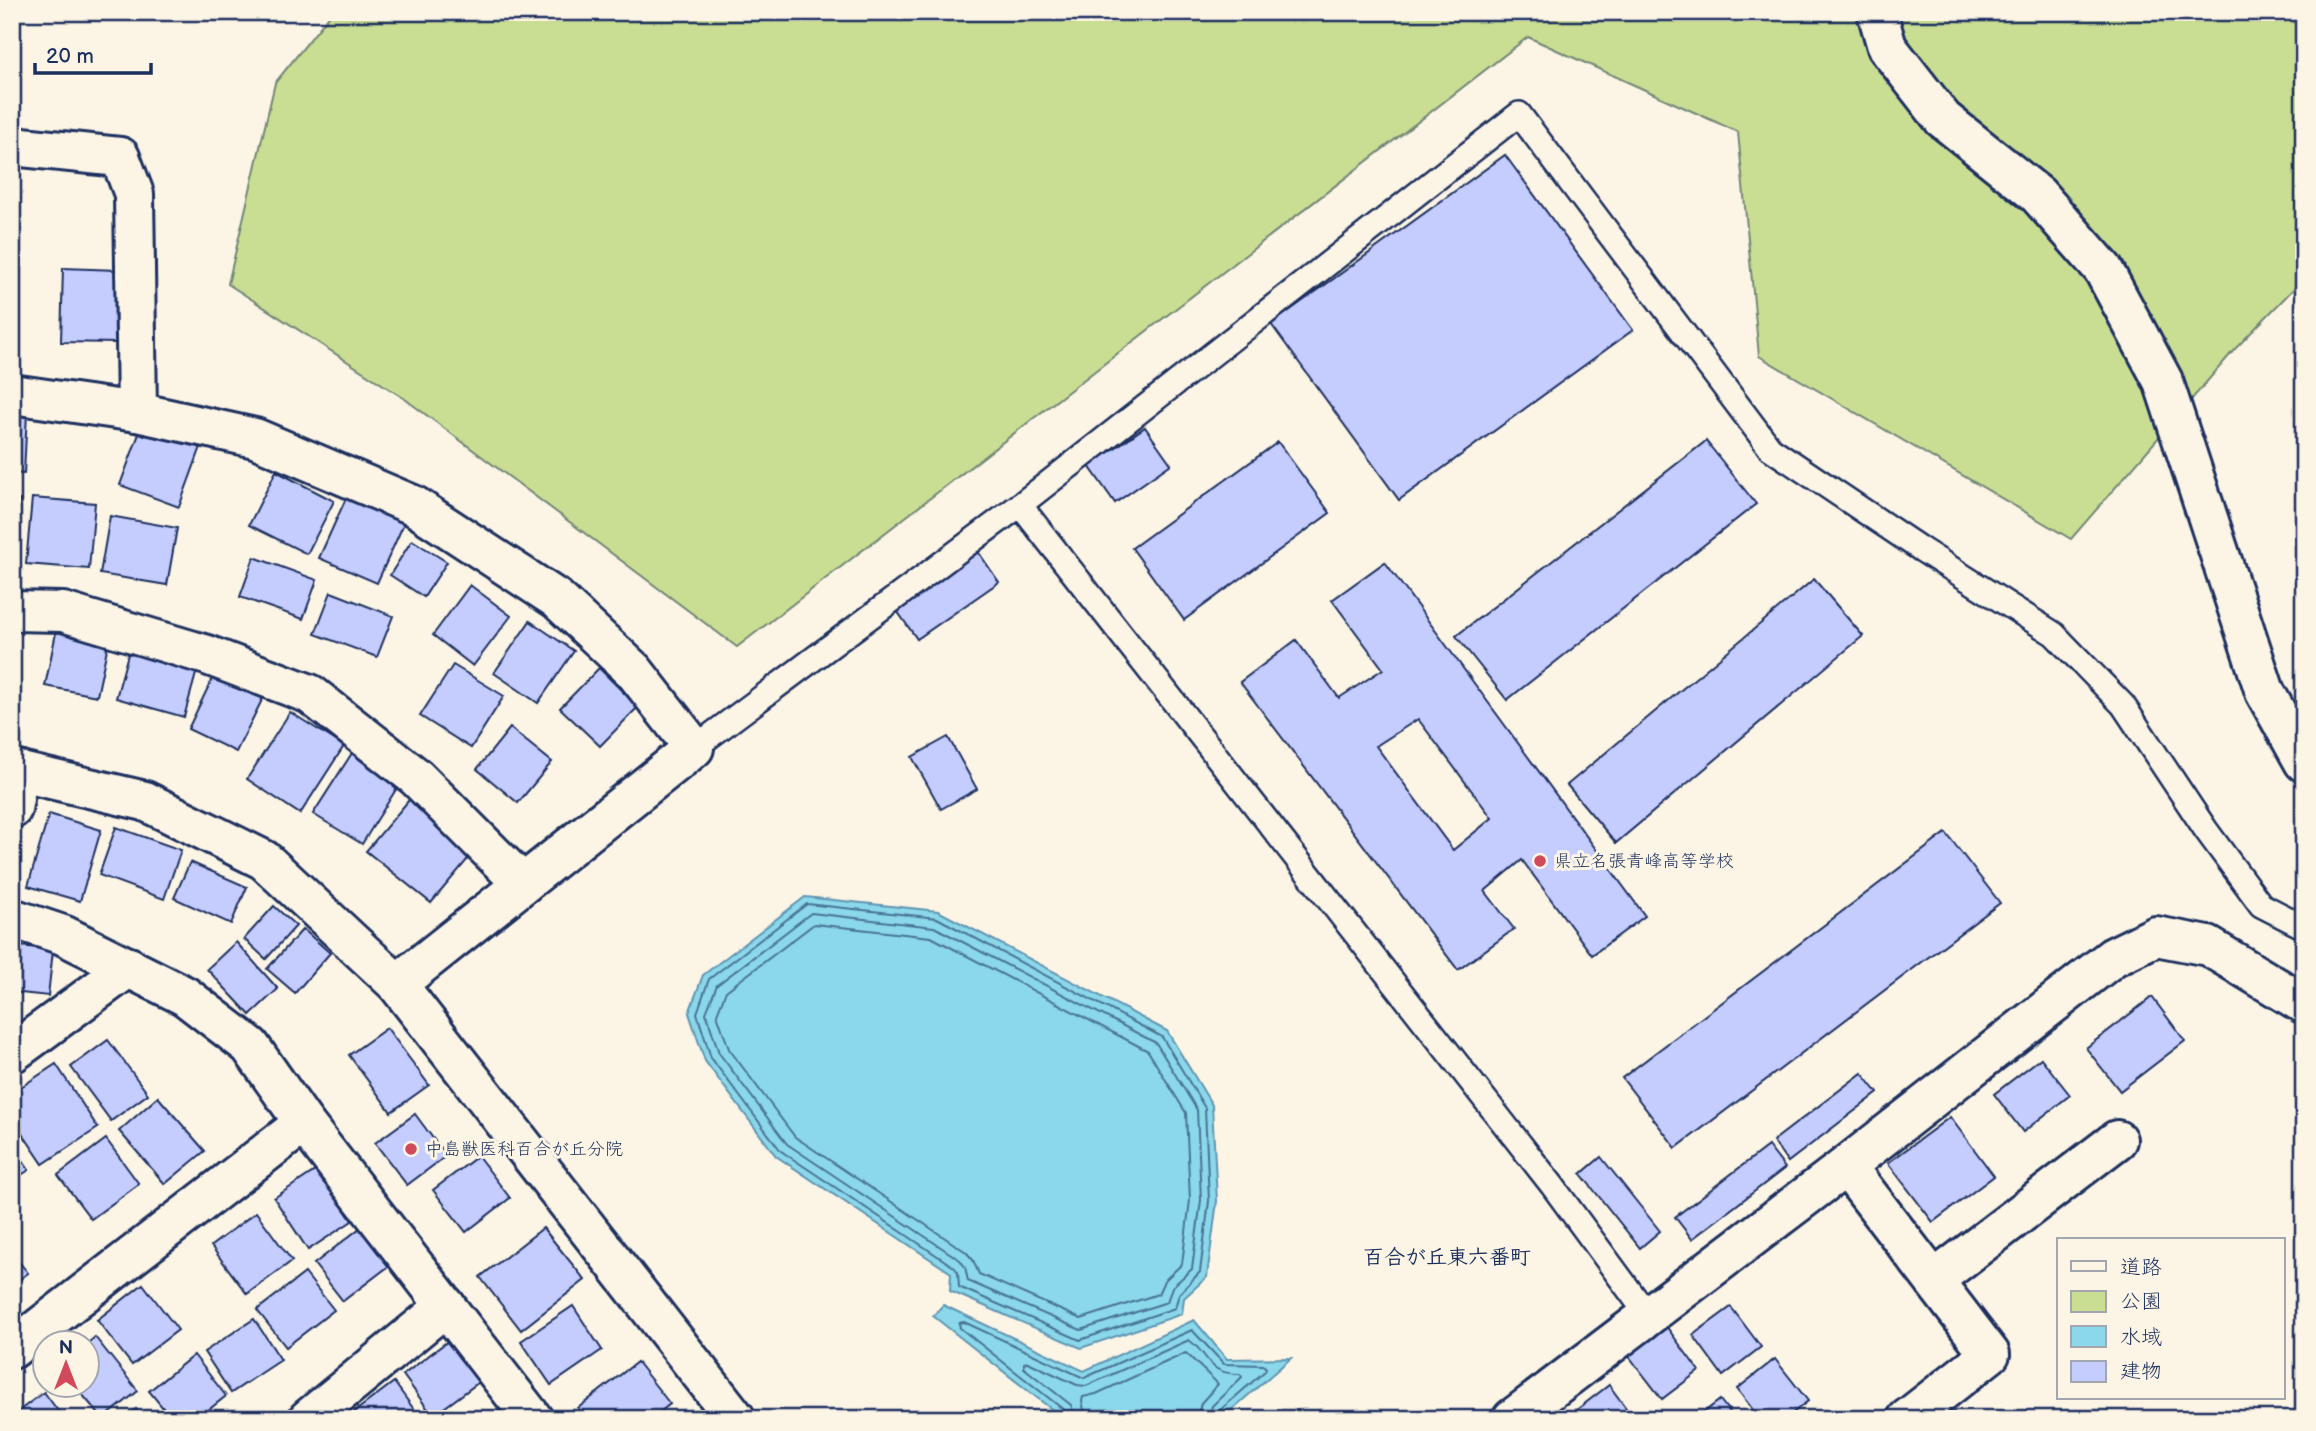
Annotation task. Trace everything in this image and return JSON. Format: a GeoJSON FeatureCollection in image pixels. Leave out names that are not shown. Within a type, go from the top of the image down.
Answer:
{"type":"FeatureCollection","features":[{"type":"Feature","properties":{"kind":"street"},"geometry":{"type":"LineString","coordinates":[[1877,12],[1887,47],[1943,119],[2038,195],[2103,269],[2163,381],[2265,692],[2304,762]]}},
{"type":"Feature","properties":{"kind":"street"},"geometry":{"type":"LineString","coordinates":[[12,146],[120,157],[134,194],[137,412]]}},
{"type":"Feature","properties":{"kind":"street"},"geometry":{"type":"LineString","coordinates":[[12,394],[137,412],[254,438],[413,505],[557,599],[634,671],[694,748],[397,984]]}},
{"type":"Feature","properties":{"kind":"street"},"geometry":{"type":"LineString","coordinates":[[12,611],[63,612],[207,655],[310,694],[416,777],[523,884]]}},
{"type":"Feature","properties":{"kind":"street"},"geometry":{"type":"LineString","coordinates":[[12,809],[15,771],[145,802],[264,860],[397,984],[736,1419]]}},
{"type":"Feature","properties":{"kind":"street"},"geometry":{"type":"LineString","coordinates":[[12,918],[63,935],[185,996],[250,1046],[304,1123],[533,1419]]}},
{"type":"Feature","properties":{"kind":"street"},"geometry":{"type":"LineString","coordinates":[[1511,1419],[1846,1166],[2113,957],[2156,936],[2208,946],[2304,1004]]}},
{"type":"Feature","properties":{"kind":"street"},"geometry":{"type":"LineString","coordinates":[[12,1053],[129,967]]}},
{"type":"Feature","properties":{"kind":"street"},"geometry":{"type":"LineString","coordinates":[[12,1349],[304,1123]]}},
{"type":"Feature","properties":{"kind":"street"},"geometry":{"type":"LineString","coordinates":[[1934,1280],[2117,1140]]}},
{"type":"Feature","properties":{"kind":"street"},"geometry":{"type":"LineString","coordinates":[[1846,1166],[1990,1354],[1907,1419]]}},
{"type":"Feature","properties":{"kind":"street"},"geometry":{"type":"LineString","coordinates":[[308,1419],[446,1306]]}},
{"type":"Feature","properties":{"kind":"lane"},"geometry":{"type":"LineString","coordinates":[[694,748],[1020,505],[1519,114],[1770,448],[2054,634],[2123,705],[2206,830],[2261,905],[2304,927]]}},
{"type":"Feature","properties":{"kind":"lane"},"geometry":{"type":"LineString","coordinates":[[1020,505],[1552,1185],[1648,1317]]}},
{"type":"Feature","properties":{"kind":"green space"},"geometry":{"type":"Polygon","coordinates":[[[332,12],[2304,12],[2304,278],[2235,349],[2071,539],[1759,356],[1738,132],[1528,37],[737,647],[405,399],[228,284],[275,83],[332,12]]]}},
{"type":"Feature","properties":{"kind":"water"},"geometry":{"type":"Polygon","coordinates":[[[805,897],[938,911],[1167,1031],[1212,1105],[1217,1201],[1207,1277],[1184,1298],[1182,1314],[1081,1348],[950,1291],[951,1273],[776,1156],[705,1061],[689,1013],[703,975],[805,897]]]}},
{"type":"Feature","properties":{"kind":"water"},"geometry":{"type":"Polygon","coordinates":[[[943,1305],[1084,1371],[1194,1320],[1227,1359],[1291,1358],[1221,1419],[1064,1419],[933,1316],[943,1305]]]}},
{"type":"Feature","properties":{"kind":"building"},"geometry":{"type":"Polygon","coordinates":[[[1505,155],[1633,330],[1399,500],[1271,324],[1505,155]]]}},
{"type":"Feature","properties":{"kind":"building"},"geometry":{"type":"Polygon","coordinates":[[[63,268],[118,270],[116,343],[61,342],[63,268]]]}},
{"type":"Feature","properties":{"kind":"building"},"geometry":{"type":"Polygon","coordinates":[[[12,412],[27,412],[24,474],[12,473],[12,412]]]}},
{"type":"Feature","properties":{"kind":"building"},"geometry":{"type":"Polygon","coordinates":[[[143,423],[202,444],[179,507],[120,485],[143,423]]]}},
{"type":"Feature","properties":{"kind":"building"},"geometry":{"type":"Polygon","coordinates":[[[1145,427],[1171,464],[1115,503],[1089,466],[1145,427]]]}},
{"type":"Feature","properties":{"kind":"building"},"geometry":{"type":"Polygon","coordinates":[[[1706,441],[1756,504],[1507,700],[1456,636],[1706,441]]]}},
{"type":"Feature","properties":{"kind":"building"},"geometry":{"type":"Polygon","coordinates":[[[1278,442],[1330,513],[1184,620],[1132,548],[1278,442]]]}},
{"type":"Feature","properties":{"kind":"building"},"geometry":{"type":"Polygon","coordinates":[[[276,471],[334,501],[307,554],[249,525],[276,471]]]}},
{"type":"Feature","properties":{"kind":"building"},"geometry":{"type":"Polygon","coordinates":[[[347,496],[405,521],[377,583],[319,558],[347,496]]]}},
{"type":"Feature","properties":{"kind":"building"},"geometry":{"type":"Polygon","coordinates":[[[32,498],[95,503],[89,569],[26,564],[32,498]]]}},
{"type":"Feature","properties":{"kind":"building"},"geometry":{"type":"Polygon","coordinates":[[[12,500],[20,500],[15,562],[12,562],[12,500]]]}},
{"type":"Feature","properties":{"kind":"building"},"geometry":{"type":"Polygon","coordinates":[[[110,516],[177,528],[167,585],[100,574],[110,516]]]}},
{"type":"Feature","properties":{"kind":"building"},"geometry":{"type":"Polygon","coordinates":[[[412,540],[447,562],[424,597],[390,575],[412,540]]]}},
{"type":"Feature","properties":{"kind":"building"},"geometry":{"type":"Polygon","coordinates":[[[977,550],[999,582],[917,639],[895,608],[977,550]]]}},
{"type":"Feature","properties":{"kind":"building"},"geometry":{"type":"Polygon","coordinates":[[[254,557],[317,580],[303,619],[240,597],[254,557]]]}},
{"type":"Feature","properties":{"kind":"building"},"geometry":{"type":"Polygon","coordinates":[[[1385,562],[1645,916],[1592,955],[1522,860],[1485,891],[1514,929],[1458,970],[1240,682],[1296,640],[1339,698],[1383,669],[1332,600],[1385,562]],[[1418,719],[1376,746],[1453,850],[1492,818],[1418,719]]]}},
{"type":"Feature","properties":{"kind":"building"},"geometry":{"type":"Polygon","coordinates":[[[1814,579],[1863,636],[1616,843],[1567,785],[1814,579]]]}},
{"type":"Feature","properties":{"kind":"building"},"geometry":{"type":"Polygon","coordinates":[[[470,585],[511,616],[473,666],[433,635],[470,585]]]}},
{"type":"Feature","properties":{"kind":"building"},"geometry":{"type":"Polygon","coordinates":[[[331,592],[393,616],[377,657],[315,634],[331,592]]]}},
{"type":"Feature","properties":{"kind":"building"},"geometry":{"type":"Polygon","coordinates":[[[530,621],[574,651],[538,703],[494,673],[530,621]]]}},
{"type":"Feature","properties":{"kind":"building"},"geometry":{"type":"Polygon","coordinates":[[[57,628],[109,639],[97,696],[45,686],[57,628]]]}},
{"type":"Feature","properties":{"kind":"building"},"geometry":{"type":"Polygon","coordinates":[[[131,643],[199,663],[184,717],[116,698],[131,643]]]}},
{"type":"Feature","properties":{"kind":"building"},"geometry":{"type":"Polygon","coordinates":[[[453,665],[504,696],[471,748],[420,716],[453,665]]]}},
{"type":"Feature","properties":{"kind":"building"},"geometry":{"type":"Polygon","coordinates":[[[599,668],[638,707],[600,746],[560,708],[599,668]]]}},
{"type":"Feature","properties":{"kind":"building"},"geometry":{"type":"Polygon","coordinates":[[[214,675],[263,698],[236,752],[188,729],[214,675]]]}},
{"type":"Feature","properties":{"kind":"building"},"geometry":{"type":"Polygon","coordinates":[[[290,712],[344,746],[300,814],[247,779],[290,712]]]}},
{"type":"Feature","properties":{"kind":"building"},"geometry":{"type":"Polygon","coordinates":[[[510,728],[552,762],[518,803],[477,769],[510,728]]]}},
{"type":"Feature","properties":{"kind":"building"},"geometry":{"type":"Polygon","coordinates":[[[948,737],[977,789],[941,809],[912,757],[948,737]]]}},
{"type":"Feature","properties":{"kind":"building"},"geometry":{"type":"Polygon","coordinates":[[[352,753],[400,783],[362,844],[313,814],[352,753]]]}},
{"type":"Feature","properties":{"kind":"building"},"geometry":{"type":"Polygon","coordinates":[[[414,794],[478,847],[431,903],[366,851],[414,794]]]}},
{"type":"Feature","properties":{"kind":"building"},"geometry":{"type":"Polygon","coordinates":[[[49,814],[101,830],[80,901],[28,886],[49,814]]]}},
{"type":"Feature","properties":{"kind":"building"},"geometry":{"type":"Polygon","coordinates":[[[116,827],[181,850],[164,899],[99,875],[116,827]]]}},
{"type":"Feature","properties":{"kind":"building"},"geometry":{"type":"Polygon","coordinates":[[[1946,833],[2000,903],[1676,1148],[1622,1078],[1946,833]]]}},
{"type":"Feature","properties":{"kind":"building"},"geometry":{"type":"Polygon","coordinates":[[[190,862],[247,887],[231,924],[174,898],[190,862]]]}},
{"type":"Feature","properties":{"kind":"building"},"geometry":{"type":"Polygon","coordinates":[[[274,906],[296,926],[266,959],[244,939],[274,906]]]}},
{"type":"Feature","properties":{"kind":"building"},"geometry":{"type":"Polygon","coordinates":[[[303,929],[330,953],[295,993],[267,969],[303,929]]]}},
{"type":"Feature","properties":{"kind":"building"},"geometry":{"type":"Polygon","coordinates":[[[236,942],[278,989],[250,1015],[207,969],[236,942]]]}},
{"type":"Feature","properties":{"kind":"building"},"geometry":{"type":"Polygon","coordinates":[[[12,945],[53,950],[48,996],[12,992],[12,945]]]}},
{"type":"Feature","properties":{"kind":"building"},"geometry":{"type":"Polygon","coordinates":[[[2152,997],[2185,1041],[2120,1091],[2086,1048],[2152,997]]]}},
{"type":"Feature","properties":{"kind":"building"},"geometry":{"type":"Polygon","coordinates":[[[387,1028],[429,1085],[391,1112],[349,1055],[387,1028]]]}},
{"type":"Feature","properties":{"kind":"building"},"geometry":{"type":"Polygon","coordinates":[[[108,1040],[148,1094],[111,1121],[71,1067],[108,1040]]]}},
{"type":"Feature","properties":{"kind":"building"},"geometry":{"type":"Polygon","coordinates":[[[2041,1058],[2070,1095],[2023,1132],[1994,1094],[2041,1058]]]}},
{"type":"Feature","properties":{"kind":"building"},"geometry":{"type":"Polygon","coordinates":[[[56,1064],[98,1128],[43,1164],[12,1118],[12,1093],[56,1064]]]}},
{"type":"Feature","properties":{"kind":"building"},"geometry":{"type":"Polygon","coordinates":[[[1862,1073],[1878,1093],[1788,1162],[1773,1141],[1862,1073]]]}},
{"type":"Feature","properties":{"kind":"building"},"geometry":{"type":"Polygon","coordinates":[[[158,1097],[205,1151],[165,1184],[119,1131],[158,1097]]]}},
{"type":"Feature","properties":{"kind":"building","name":"中島獣医科百合が丘分院"},"geometry":{"type":"Polygon","coordinates":[[[415,1114],[446,1156],[407,1185],[375,1143],[415,1114]]]}},
{"type":"Feature","properties":{"kind":"building"},"geometry":{"type":"Polygon","coordinates":[[[1950,1117],[1994,1176],[1933,1222],[1888,1163],[1950,1117]]]}},
{"type":"Feature","properties":{"kind":"building"},"geometry":{"type":"Polygon","coordinates":[[[106,1139],[139,1184],[91,1219],[58,1175],[106,1139]]]}},
{"type":"Feature","properties":{"kind":"building"},"geometry":{"type":"Polygon","coordinates":[[[12,1145],[29,1170],[12,1181],[12,1145]]]}},
{"type":"Feature","properties":{"kind":"building"},"geometry":{"type":"Polygon","coordinates":[[[1768,1146],[1785,1168],[1692,1239],[1675,1217],[1768,1146]]]}},
{"type":"Feature","properties":{"kind":"building"},"geometry":{"type":"Polygon","coordinates":[[[478,1156],[510,1198],[466,1232],[433,1190],[478,1156]]]}},
{"type":"Feature","properties":{"kind":"building"},"geometry":{"type":"Polygon","coordinates":[[[1601,1157],[1660,1231],[1640,1248],[1581,1174],[1601,1157]]]}},
{"type":"Feature","properties":{"kind":"building"},"geometry":{"type":"Polygon","coordinates":[[[318,1169],[352,1221],[308,1250],[274,1198],[318,1169]]]}},
{"type":"Feature","properties":{"kind":"building"},"geometry":{"type":"Polygon","coordinates":[[[256,1212],[292,1261],[247,1294],[211,1246],[256,1212]]]}},
{"type":"Feature","properties":{"kind":"building"},"geometry":{"type":"Polygon","coordinates":[[[360,1228],[389,1266],[343,1301],[314,1264],[360,1228]]]}},
{"type":"Feature","properties":{"kind":"building"},"geometry":{"type":"Polygon","coordinates":[[[543,1228],[585,1280],[521,1330],[480,1277],[543,1228]]]}},
{"type":"Feature","properties":{"kind":"building"},"geometry":{"type":"Polygon","coordinates":[[[12,1253],[28,1273],[12,1285],[12,1253]]]}},
{"type":"Feature","properties":{"kind":"building"},"geometry":{"type":"Polygon","coordinates":[[[305,1273],[334,1310],[286,1347],[257,1310],[305,1273]]]}},
{"type":"Feature","properties":{"kind":"building"},"geometry":{"type":"Polygon","coordinates":[[[143,1284],[178,1330],[132,1365],[97,1320],[143,1284]]]}},
{"type":"Feature","properties":{"kind":"building"},"geometry":{"type":"Polygon","coordinates":[[[573,1306],[602,1350],[551,1385],[521,1341],[573,1306]]]}},
{"type":"Feature","properties":{"kind":"building"},"geometry":{"type":"Polygon","coordinates":[[[1731,1307],[1761,1347],[1723,1376],[1693,1335],[1731,1307]]]}},
{"type":"Feature","properties":{"kind":"building"},"geometry":{"type":"Polygon","coordinates":[[[254,1319],[281,1360],[231,1393],[204,1352],[254,1319]]]}},
{"type":"Feature","properties":{"kind":"building"},"geometry":{"type":"Polygon","coordinates":[[[1666,1326],[1699,1371],[1662,1399],[1628,1355],[1666,1326]]]}},
{"type":"Feature","properties":{"kind":"building"},"geometry":{"type":"Polygon","coordinates":[[[448,1341],[479,1382],[433,1416],[403,1375],[448,1341]]]}},
{"type":"Feature","properties":{"kind":"building"},"geometry":{"type":"Polygon","coordinates":[[[102,1346],[138,1391],[103,1419],[87,1400],[102,1400],[102,1346]]]}},
{"type":"Feature","properties":{"kind":"building"},"geometry":{"type":"Polygon","coordinates":[[[194,1355],[226,1396],[197,1419],[172,1419],[149,1391],[194,1355]]]}},
{"type":"Feature","properties":{"kind":"building"},"geometry":{"type":"Polygon","coordinates":[[[1775,1359],[1808,1401],[1785,1419],[1760,1419],[1737,1389],[1775,1359]]]}},
{"type":"Feature","properties":{"kind":"building"},"geometry":{"type":"Polygon","coordinates":[[[637,1362],[670,1404],[651,1419],[586,1419],[578,1408],[637,1362]]]}},
{"type":"Feature","properties":{"kind":"building"},"geometry":{"type":"Polygon","coordinates":[[[394,1382],[421,1419],[351,1419],[349,1416],[394,1382]]]}},
{"type":"Feature","properties":{"kind":"building"},"geometry":{"type":"Polygon","coordinates":[[[1609,1385],[1634,1419],[1573,1419],[1570,1415],[1609,1385]]]}},
{"type":"Feature","properties":{"kind":"building"},"geometry":{"type":"Polygon","coordinates":[[[33,1400],[50,1400],[64,1419],[12,1419],[12,1416],[33,1400]]]}},
{"type":"Feature","properties":{"kind":"building"},"geometry":{"type":"Polygon","coordinates":[[[1720,1400],[1735,1419],[1695,1419],[1720,1400]]]}},
{"type":"Feature","properties":{"kind":"building"},"geometry":{"type":"Polygon","coordinates":[[[136,1409],[143,1419],[123,1419],[136,1409]]]}},
{"type":"Feature","properties":{"kind":"building"},"geometry":{"type":"Polygon","coordinates":[[[1953,1410],[1959,1419],[1941,1419],[1953,1410]]]}},
{"type":"Feature","properties":{"kind":"place","name":"県立名張青峰高等学校"},"geometry":{"type":"Point","coordinates":[1540,861]}},
{"type":"Feature","properties":{"kind":"place","name":"中島獣医科百合が丘分院"},"geometry":{"type":"Point","coordinates":[411,1149]}},
{"type":"Feature","properties":{"kind":"district","name":"百合が丘東六番町"},"geometry":{"type":"Point","coordinates":[1447,1257]}}]}
